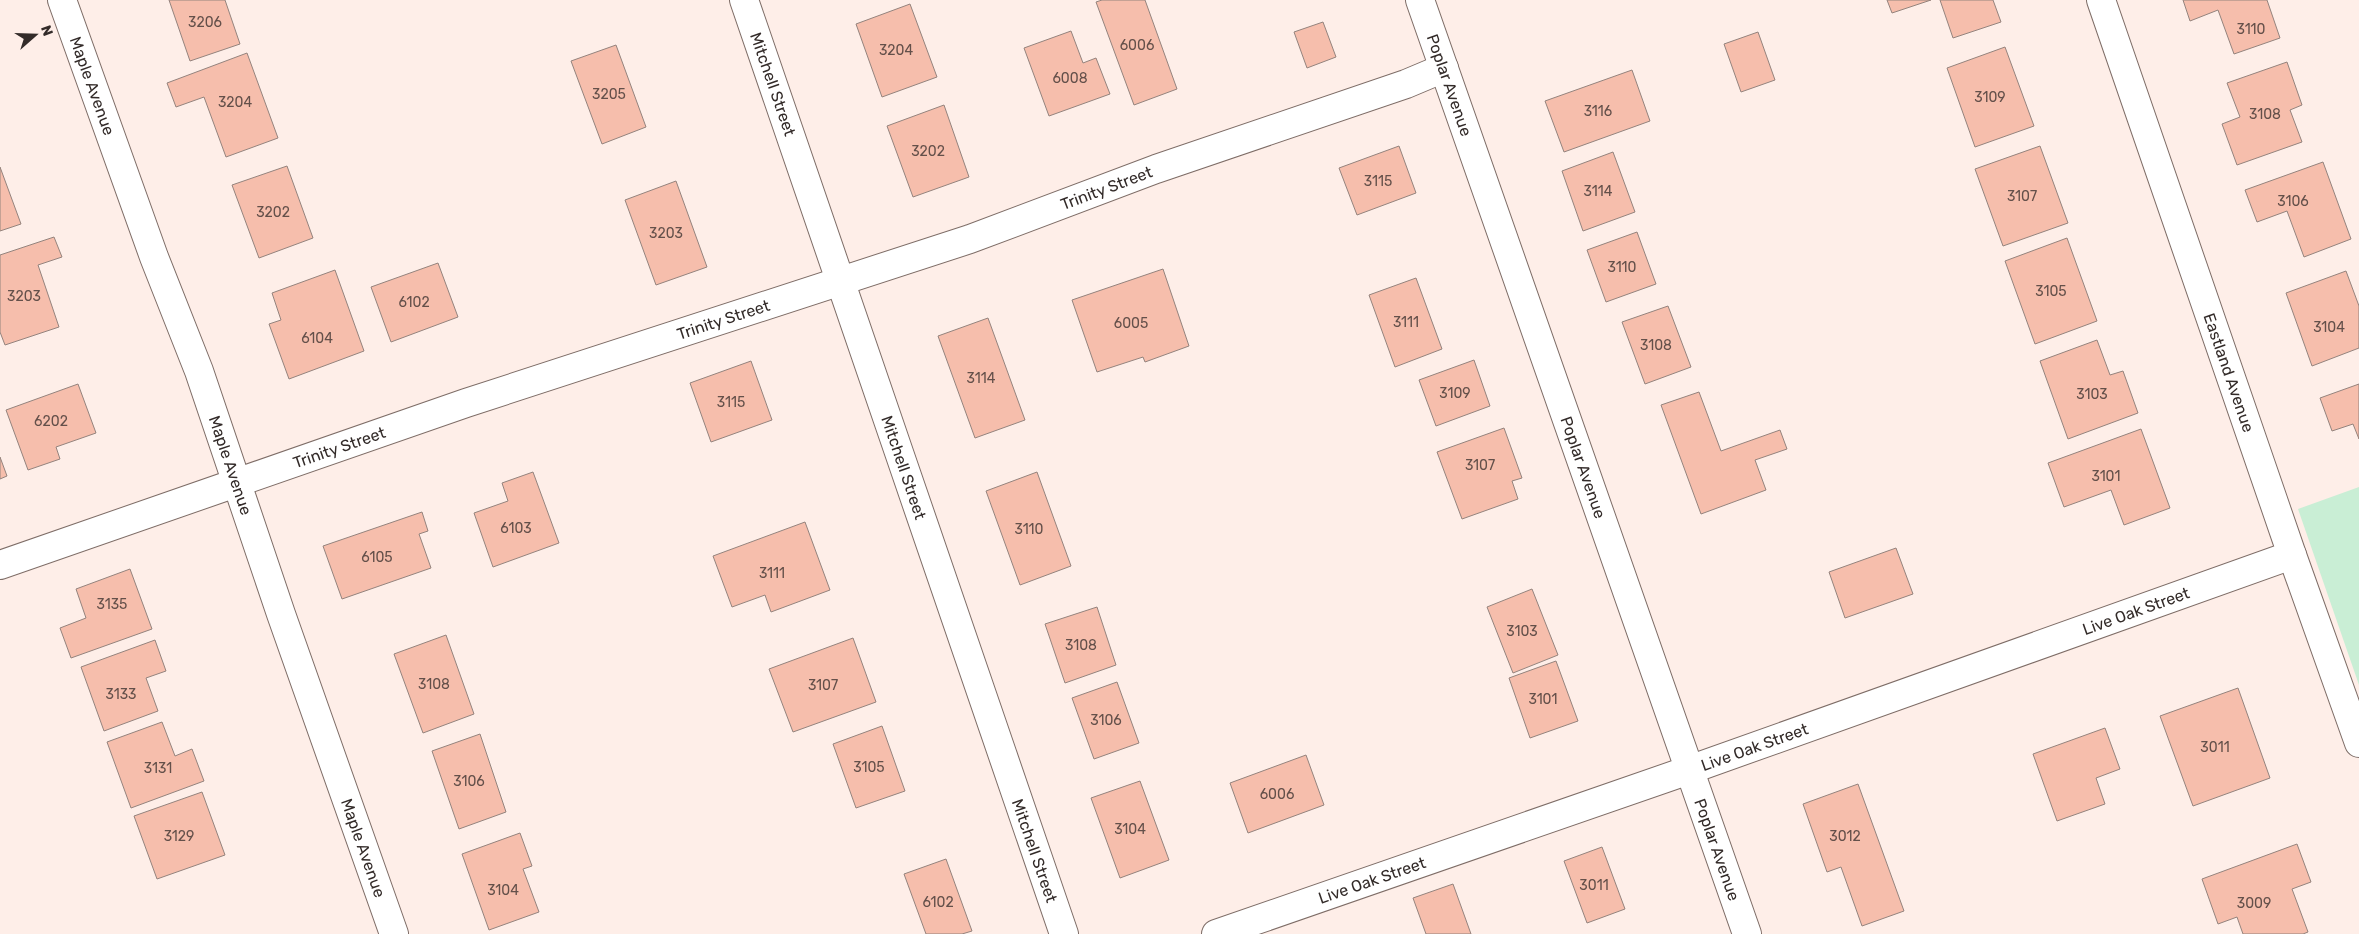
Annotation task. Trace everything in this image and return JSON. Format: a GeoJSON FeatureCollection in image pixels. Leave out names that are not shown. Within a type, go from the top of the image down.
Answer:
{"type":"FeatureCollection","features":[{"type":"Feature","properties":{"kind":"street","name":"Maple Avenue"},"geometry":{"type":"LineString","coordinates":[[62,0],[154,257],[199,371],[236,484],[394,934]]}},
{"type":"Feature","properties":{"kind":"street","name":"Mitchell Street"},"geometry":{"type":"LineString","coordinates":[[744,0],[842,280],[973,674],[1064,934]]}},
{"type":"Feature","properties":{"kind":"street","name":"Poplar Avenue"},"geometry":{"type":"LineString","coordinates":[[1420,0],[1747,934]]}},
{"type":"Feature","properties":{"kind":"street","name":"Eastland Avenue"},"geometry":{"type":"LineString","coordinates":[[2101,0],[2292,555],[2359,743]]}},
{"type":"Feature","properties":{"kind":"street","name":"Trinity Street"},"geometry":{"type":"LineString","coordinates":[[0,565],[466,403],[970,239],[1156,168],[1406,84],[1444,68]]}},
{"type":"Feature","properties":{"kind":"street","name":"Live Oak Street"},"geometry":{"type":"LineString","coordinates":[[1216,934],[1689,770],[2292,555]]}},
{"type":"Feature","properties":{"kind":"green space"},"geometry":{"type":"Polygon","coordinates":[[[2359,487],[2359,685],[2298,509],[2359,487]]]}},
{"type":"Feature","properties":{"kind":"building"},"geometry":{"type":"Polygon","coordinates":[[[169,0],[225,0],[240,44],[190,61],[169,0]]]}},
{"type":"Feature","properties":{"kind":"building"},"geometry":{"type":"Polygon","coordinates":[[[1102,0],[1145,0],[1177,89],[1134,105],[1096,2],[1102,0]]]}},
{"type":"Feature","properties":{"kind":"building"},"geometry":{"type":"Polygon","coordinates":[[[1887,0],[1931,0],[1892,13],[1887,0]]]}},
{"type":"Feature","properties":{"kind":"building"},"geometry":{"type":"Polygon","coordinates":[[[1940,0],[1993,0],[2001,22],[1953,38],[1940,0]]]}},
{"type":"Feature","properties":{"kind":"building"},"geometry":{"type":"Polygon","coordinates":[[[2183,0],[2267,0],[2280,38],[2234,54],[2218,10],[2190,21],[2183,0]]]}},
{"type":"Feature","properties":{"kind":"building"},"geometry":{"type":"Polygon","coordinates":[[[910,4],[937,77],[882,97],[856,24],[910,4]]]}},
{"type":"Feature","properties":{"kind":"building"},"geometry":{"type":"Polygon","coordinates":[[[1323,22],[1336,57],[1307,68],[1294,32],[1323,22]]]}},
{"type":"Feature","properties":{"kind":"building"},"geometry":{"type":"Polygon","coordinates":[[[1071,31],[1083,63],[1096,58],[1110,94],[1049,116],[1024,48],[1071,31]]]}},
{"type":"Feature","properties":{"kind":"building"},"geometry":{"type":"Polygon","coordinates":[[[1758,32],[1775,80],[1741,92],[1724,44],[1758,32]]]}},
{"type":"Feature","properties":{"kind":"building"},"geometry":{"type":"Polygon","coordinates":[[[616,45],[646,127],[602,144],[571,61],[616,45]]]}},
{"type":"Feature","properties":{"kind":"building"},"geometry":{"type":"Polygon","coordinates":[[[2005,47],[2034,126],[1975,147],[1947,68],[2005,47]]]}},
{"type":"Feature","properties":{"kind":"building"},"geometry":{"type":"Polygon","coordinates":[[[247,53],[278,138],[226,157],[204,97],[176,107],[167,83],[247,53]]]}},
{"type":"Feature","properties":{"kind":"building"},"geometry":{"type":"Polygon","coordinates":[[[2287,62],[2302,105],[2290,110],[2302,142],[2237,165],[2222,124],[2240,117],[2227,83],[2287,62]]]}},
{"type":"Feature","properties":{"kind":"building"},"geometry":{"type":"Polygon","coordinates":[[[1632,70],[1650,121],[1564,152],[1545,101],[1632,70]]]}},
{"type":"Feature","properties":{"kind":"building"},"geometry":{"type":"Polygon","coordinates":[[[944,105],[969,177],[913,197],[887,126],[944,105]]]}},
{"type":"Feature","properties":{"kind":"building"},"geometry":{"type":"Polygon","coordinates":[[[1399,146],[1416,193],[1357,215],[1339,168],[1399,146]]]}},
{"type":"Feature","properties":{"kind":"building"},"geometry":{"type":"Polygon","coordinates":[[[2040,146],[2068,223],[2003,246],[1975,169],[2040,146]]]}},
{"type":"Feature","properties":{"kind":"building"},"geometry":{"type":"Polygon","coordinates":[[[1613,152],[1635,212],[1583,231],[1562,171],[1613,152]]]}},
{"type":"Feature","properties":{"kind":"building"},"geometry":{"type":"Polygon","coordinates":[[[2323,162],[2351,239],[2304,257],[2287,211],[2257,222],[2245,190],[2323,162]]]}},
{"type":"Feature","properties":{"kind":"building"},"geometry":{"type":"Polygon","coordinates":[[[287,166],[313,238],[259,258],[232,185],[287,166]]]}},
{"type":"Feature","properties":{"kind":"building"},"geometry":{"type":"Polygon","coordinates":[[[0,167],[21,224],[0,231],[0,167]]]}},
{"type":"Feature","properties":{"kind":"building"},"geometry":{"type":"Polygon","coordinates":[[[676,181],[707,267],[656,285],[625,200],[676,181]]]}},
{"type":"Feature","properties":{"kind":"building"},"geometry":{"type":"Polygon","coordinates":[[[1637,232],[1656,284],[1606,302],[1587,250],[1637,232]]]}},
{"type":"Feature","properties":{"kind":"building"},"geometry":{"type":"Polygon","coordinates":[[[54,237],[62,257],[38,265],[59,327],[5,345],[0,332],[0,255],[54,237]]]}},
{"type":"Feature","properties":{"kind":"building"},"geometry":{"type":"Polygon","coordinates":[[[2067,238],[2097,321],[2035,344],[2005,261],[2067,238]]]}},
{"type":"Feature","properties":{"kind":"building"},"geometry":{"type":"Polygon","coordinates":[[[438,263],[458,317],[391,342],[371,287],[438,263]]]}},
{"type":"Feature","properties":{"kind":"building"},"geometry":{"type":"Polygon","coordinates":[[[1163,269],[1189,346],[1145,362],[1143,357],[1097,372],[1072,300],[1163,269]]]}},
{"type":"Feature","properties":{"kind":"building"},"geometry":{"type":"Polygon","coordinates":[[[335,270],[364,351],[289,379],[269,324],[281,320],[272,293],[335,270]]]}},
{"type":"Feature","properties":{"kind":"building"},"geometry":{"type":"Polygon","coordinates":[[[2346,271],[2359,306],[2359,348],[2312,366],[2286,293],[2346,271]]]}},
{"type":"Feature","properties":{"kind":"building"},"geometry":{"type":"Polygon","coordinates":[[[1416,278],[1442,349],[1395,367],[1369,295],[1416,278]]]}},
{"type":"Feature","properties":{"kind":"building"},"geometry":{"type":"Polygon","coordinates":[[[1668,306],[1691,367],[1645,384],[1622,322],[1668,306]]]}},
{"type":"Feature","properties":{"kind":"building"},"geometry":{"type":"Polygon","coordinates":[[[988,318],[1025,420],[975,438],[938,336],[988,318]]]}},
{"type":"Feature","properties":{"kind":"building"},"geometry":{"type":"Polygon","coordinates":[[[2097,340],[2110,375],[2123,371],[2138,413],[2068,439],[2040,361],[2097,340]]]}},
{"type":"Feature","properties":{"kind":"building"},"geometry":{"type":"Polygon","coordinates":[[[1474,360],[1490,406],[1436,426],[1419,380],[1474,360]]]}},
{"type":"Feature","properties":{"kind":"building"},"geometry":{"type":"Polygon","coordinates":[[[751,361],[772,420],[711,442],[690,383],[751,361]]]}},
{"type":"Feature","properties":{"kind":"building"},"geometry":{"type":"Polygon","coordinates":[[[78,384],[96,433],[56,447],[60,459],[28,470],[6,410],[78,384]]]}},
{"type":"Feature","properties":{"kind":"building"},"geometry":{"type":"Polygon","coordinates":[[[2359,384],[2359,439],[2353,424],[2332,431],[2320,398],[2359,384]]]}},
{"type":"Feature","properties":{"kind":"building"},"geometry":{"type":"Polygon","coordinates":[[[1699,392],[1721,451],[1780,430],[1787,449],[1755,460],[1766,490],[1701,514],[1661,405],[1699,392]]]}},
{"type":"Feature","properties":{"kind":"building"},"geometry":{"type":"Polygon","coordinates":[[[1504,428],[1522,478],[1512,481],[1518,499],[1462,519],[1437,452],[1504,428]]]}},
{"type":"Feature","properties":{"kind":"building"},"geometry":{"type":"Polygon","coordinates":[[[2141,429],[2170,508],[2124,525],[2111,490],[2064,507],[2048,463],[2141,429]]]}},
{"type":"Feature","properties":{"kind":"building"},"geometry":{"type":"Polygon","coordinates":[[[0,457],[7,476],[0,479],[0,457]]]}},
{"type":"Feature","properties":{"kind":"building"},"geometry":{"type":"Polygon","coordinates":[[[533,472],[559,543],[493,567],[474,513],[508,501],[502,483],[533,472]]]}},
{"type":"Feature","properties":{"kind":"building"},"geometry":{"type":"Polygon","coordinates":[[[1037,472],[1071,566],[1020,585],[986,491],[1037,472]]]}},
{"type":"Feature","properties":{"kind":"building"},"geometry":{"type":"Polygon","coordinates":[[[422,512],[428,531],[419,534],[431,568],[342,599],[323,546],[422,512]]]}},
{"type":"Feature","properties":{"kind":"building"},"geometry":{"type":"Polygon","coordinates":[[[805,522],[830,590],[771,612],[765,595],[732,607],[713,556],[805,522]]]}},
{"type":"Feature","properties":{"kind":"building"},"geometry":{"type":"Polygon","coordinates":[[[1896,548],[1913,594],[1845,618],[1829,572],[1896,548]]]}},
{"type":"Feature","properties":{"kind":"building"},"geometry":{"type":"Polygon","coordinates":[[[130,569],[152,629],[71,658],[60,628],[86,618],[76,589],[130,569]]]}},
{"type":"Feature","properties":{"kind":"building"},"geometry":{"type":"Polygon","coordinates":[[[1532,589],[1558,655],[1513,673],[1487,607],[1532,589]]]}},
{"type":"Feature","properties":{"kind":"building"},"geometry":{"type":"Polygon","coordinates":[[[1097,607],[1116,665],[1065,683],[1045,624],[1097,607]]]}},
{"type":"Feature","properties":{"kind":"building"},"geometry":{"type":"Polygon","coordinates":[[[446,635],[474,714],[423,733],[394,654],[446,635]]]}},
{"type":"Feature","properties":{"kind":"building"},"geometry":{"type":"Polygon","coordinates":[[[853,638],[876,702],[793,732],[769,669],[853,638]]]}},
{"type":"Feature","properties":{"kind":"building"},"geometry":{"type":"Polygon","coordinates":[[[155,640],[166,671],[146,678],[158,711],[104,731],[81,667],[155,640]]]}},
{"type":"Feature","properties":{"kind":"building"},"geometry":{"type":"Polygon","coordinates":[[[1556,661],[1578,721],[1530,738],[1509,678],[1556,661]]]}},
{"type":"Feature","properties":{"kind":"building"},"geometry":{"type":"Polygon","coordinates":[[[1117,682],[1139,743],[1094,759],[1072,698],[1117,682]]]}},
{"type":"Feature","properties":{"kind":"building"},"geometry":{"type":"Polygon","coordinates":[[[2238,688],[2270,778],[2193,806],[2160,716],[2238,688]]]}},
{"type":"Feature","properties":{"kind":"building"},"geometry":{"type":"Polygon","coordinates":[[[162,722],[175,756],[192,749],[204,781],[131,808],[107,742],[162,722]]]}},
{"type":"Feature","properties":{"kind":"building"},"geometry":{"type":"Polygon","coordinates":[[[882,726],[905,791],[856,808],[833,744],[882,726]]]}},
{"type":"Feature","properties":{"kind":"building"},"geometry":{"type":"Polygon","coordinates":[[[2105,728],[2120,769],[2096,778],[2105,804],[2057,821],[2033,754],[2105,728]]]}},
{"type":"Feature","properties":{"kind":"building"},"geometry":{"type":"Polygon","coordinates":[[[480,734],[506,812],[459,829],[432,751],[480,734]]]}},
{"type":"Feature","properties":{"kind":"building"},"geometry":{"type":"Polygon","coordinates":[[[1306,755],[1324,805],[1248,833],[1230,783],[1306,755]]]}},
{"type":"Feature","properties":{"kind":"building"},"geometry":{"type":"Polygon","coordinates":[[[1140,781],[1169,860],[1120,878],[1091,798],[1140,781]]]}},
{"type":"Feature","properties":{"kind":"building"},"geometry":{"type":"Polygon","coordinates":[[[1858,784],[1904,911],[1862,926],[1841,867],[1827,872],[1803,804],[1858,784]]]}},
{"type":"Feature","properties":{"kind":"building"},"geometry":{"type":"Polygon","coordinates":[[[202,792],[225,855],[157,879],[134,816],[202,792]]]}},
{"type":"Feature","properties":{"kind":"building"},"geometry":{"type":"Polygon","coordinates":[[[520,833],[532,866],[523,869],[539,912],[489,930],[462,854],[520,833]]]}},
{"type":"Feature","properties":{"kind":"building"},"geometry":{"type":"Polygon","coordinates":[[[2297,844],[2311,882],[2292,889],[2308,932],[2303,934],[2243,934],[2237,917],[2218,924],[2202,879],[2297,844]]]}},
{"type":"Feature","properties":{"kind":"building"},"geometry":{"type":"Polygon","coordinates":[[[1602,847],[1625,909],[1587,923],[1564,861],[1602,847]]]}},
{"type":"Feature","properties":{"kind":"building"},"geometry":{"type":"Polygon","coordinates":[[[946,859],[972,931],[962,934],[926,934],[904,874],[946,859]]]}},
{"type":"Feature","properties":{"kind":"building"},"geometry":{"type":"Polygon","coordinates":[[[1453,884],[1471,934],[1426,934],[1413,898],[1453,884]]]}}]}
